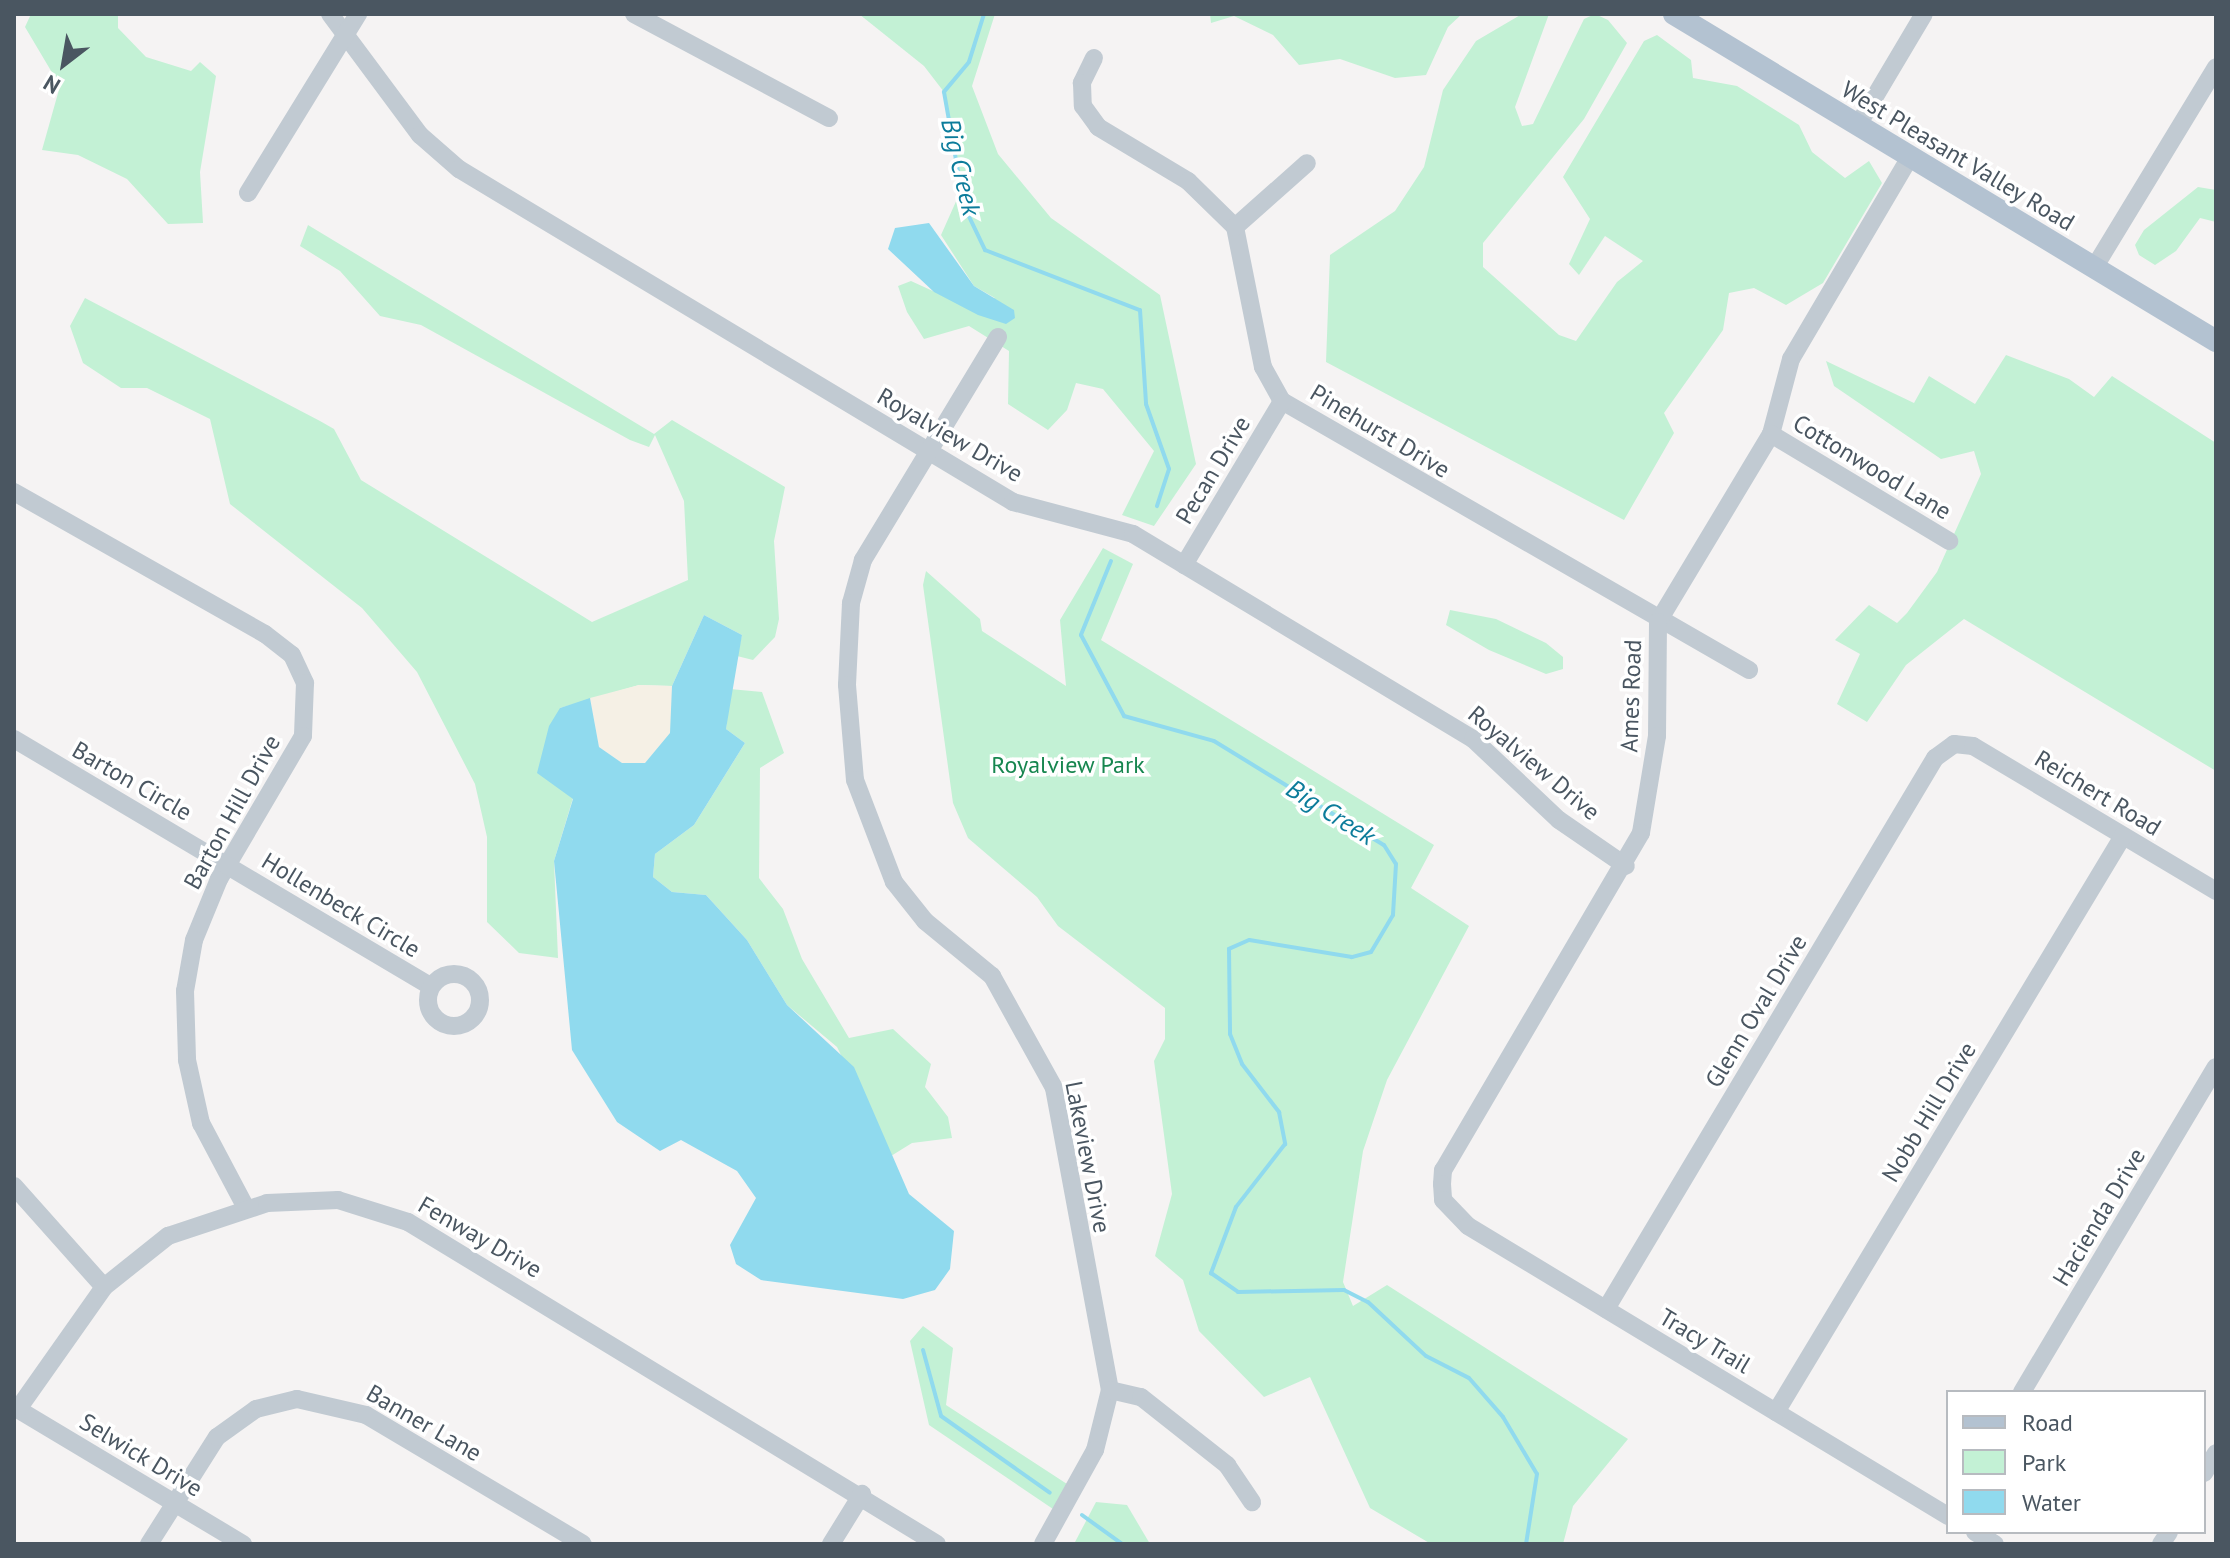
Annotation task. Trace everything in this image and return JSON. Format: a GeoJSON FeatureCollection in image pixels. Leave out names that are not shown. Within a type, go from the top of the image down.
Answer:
{"type":"FeatureCollection","features":[{"type":"Feature","properties":{"kind":"main road","name":"West Pleasant Valley Road"},"geometry":{"type":"LineString","coordinates":[[1674,14],[2216,341]]}},
{"type":"Feature","properties":{"kind":"street","name":"Royalview Drive"},"geometry":{"type":"LineString","coordinates":[[330,14],[420,135],[459,169],[1013,502],[1131,533],[1473,739],[1559,820],[1626,866]]}},
{"type":"Feature","properties":{"kind":"street"},"geometry":{"type":"LineString","coordinates":[[248,193],[358,14]]}},
{"type":"Feature","properties":{"kind":"street"},"geometry":{"type":"LineString","coordinates":[[634,14],[829,118]]}},
{"type":"Feature","properties":{"kind":"street"},"geometry":{"type":"LineString","coordinates":[[1858,125],[1924,14]]}},
{"type":"Feature","properties":{"kind":"street"},"geometry":{"type":"LineString","coordinates":[[1094,58],[1082,83],[1083,106],[1098,127],[1188,181],[1235,227],[1307,163]]}},
{"type":"Feature","properties":{"kind":"street"},"geometry":{"type":"LineString","coordinates":[[2094,268],[2216,67]]}},
{"type":"Feature","properties":{"kind":"street","name":"Ames Road"},"geometry":{"type":"LineString","coordinates":[[1443,1200],[1443,1170],[1626,866],[1641,833],[1657,736],[1658,622],[1771,434],[1791,359],[1910,157]]}},
{"type":"Feature","properties":{"kind":"street","name":"Pinehurst Drive"},"geometry":{"type":"LineString","coordinates":[[1235,227],[1263,367],[1282,401],[1658,622],[1749,670]]}},
{"type":"Feature","properties":{"kind":"street","name":"Lakeview Drive"},"geometry":{"type":"LineString","coordinates":[[998,337],[863,560],[851,603],[847,685],[855,780],[894,882],[925,921],[992,976],[1054,1088],[1110,1390],[1095,1450],[1043,1544]]}},
{"type":"Feature","properties":{"kind":"street","name":"Pecan Drive"},"geometry":{"type":"LineString","coordinates":[[1184,565],[1282,401]]}},
{"type":"Feature","properties":{"kind":"street","name":"Cottonwood Lane"},"geometry":{"type":"LineString","coordinates":[[1771,434],[1949,541]]}},
{"type":"Feature","properties":{"kind":"street","name":"Barton Hill Drive"},"geometry":{"type":"LineString","coordinates":[[14,492],[292,655],[305,683],[303,736],[227,864],[190,956],[185,1036],[201,1123],[246,1208]]}},
{"type":"Feature","properties":{"kind":"street","name":"Barton Circle"},"geometry":{"type":"LineString","coordinates":[[14,739],[227,864]]}},
{"type":"Feature","properties":{"kind":"street","name":"Reichert Road"},"geometry":{"type":"LineString","coordinates":[[1954,744],[1973,746],[2216,891]]}},
{"type":"Feature","properties":{"kind":"street","name":"Glenn Oval Drive"},"geometry":{"type":"LineString","coordinates":[[1606,1309],[1935,758],[1954,744]]}},
{"type":"Feature","properties":{"kind":"street","name":"Nobb Hill Drive"},"geometry":{"type":"LineString","coordinates":[[1776,1412],[2123,836]]}},
{"type":"Feature","properties":{"kind":"street","name":"Hollenbeck Circle"},"geometry":{"type":"LineString","coordinates":[[227,864],[431,987]]}},
{"type":"Feature","properties":{"kind":"street","name":"Hacienda Drive"},"geometry":{"type":"LineString","coordinates":[[2023,1390],[2216,1067]]}},
{"type":"Feature","properties":{"kind":"street"},"geometry":{"type":"LineString","coordinates":[[14,1186],[104,1287]]}},
{"type":"Feature","properties":{"kind":"street","name":"Fenway Drive"},"geometry":{"type":"LineString","coordinates":[[16,1408],[104,1287],[168,1236],[246,1208],[338,1200],[395,1216],[862,1494],[937,1544]]}},
{"type":"Feature","properties":{"kind":"street","name":"Tracy Trail"},"geometry":{"type":"LineString","coordinates":[[1443,1200],[1468,1226],[1946,1515]]}},
{"type":"Feature","properties":{"kind":"street"},"geometry":{"type":"LineString","coordinates":[[1110,1390],[1141,1397],[1227,1465],[1252,1502]]}},
{"type":"Feature","properties":{"kind":"street","name":"Banner Lane"},"geometry":{"type":"LineString","coordinates":[[149,1544],[227,1427],[270,1404],[317,1400],[366,1415],[583,1544]]}},
{"type":"Feature","properties":{"kind":"street","name":"Selwick Drive"},"geometry":{"type":"LineString","coordinates":[[16,1408],[243,1544]]}},
{"type":"Feature","properties":{"kind":"street"},"geometry":{"type":"LineString","coordinates":[[831,1544],[862,1494]]}},
{"type":"Feature","properties":{"kind":"green space"},"geometry":{"type":"Polygon","coordinates":[[[31,14],[118,14],[118,28],[146,57],[191,71],[200,62],[216,76],[200,172],[203,223],[168,224],[127,179],[78,155],[42,150],[60,86],[25,27],[31,14]]]}},
{"type":"Feature","properties":{"kind":"green space"},"geometry":{"type":"Polygon","coordinates":[[[859,14],[995,14],[972,86],[998,154],[1051,218],[1160,295],[1196,464],[1154,526],[1122,515],[1154,451],[1103,389],[1076,383],[1067,410],[1048,430],[1008,404],[1009,351],[969,326],[924,339],[907,312],[898,286],[911,281],[935,292],[995,298],[974,286],[941,235],[962,188],[944,92],[924,66],[859,14]]]}},
{"type":"Feature","properties":{"kind":"green space"},"geometry":{"type":"Polygon","coordinates":[[[1210,14],[1462,14],[1448,27],[1426,75],[1395,78],[1340,59],[1299,65],[1273,35],[1234,16],[1211,23],[1210,14]]]}},
{"type":"Feature","properties":{"kind":"green space"},"geometry":{"type":"Polygon","coordinates":[[[1522,14],[1549,14],[1515,107],[1522,126],[1533,124],[1584,19],[1595,14],[1608,20],[1627,43],[1584,119],[1483,243],[1483,267],[1559,335],[1576,341],[1617,282],[1643,261],[1605,236],[1579,275],[1569,264],[1590,219],[1563,177],[1644,41],[1657,35],[1691,60],[1693,78],[1737,86],[1799,125],[1812,152],[1845,178],[1869,161],[1882,183],[1823,283],[1786,305],[1754,288],[1729,293],[1723,330],[1664,413],[1674,433],[1624,520],[1326,362],[1330,255],[1395,211],[1424,167],[1443,90],[1476,41],[1522,14]]]}},
{"type":"Feature","properties":{"kind":"green space"},"geometry":{"type":"Polygon","coordinates":[[[2198,187],[2216,190],[2216,222],[2200,218],[2176,251],[2155,265],[2139,255],[2135,245],[2144,230],[2198,187]]]}},
{"type":"Feature","properties":{"kind":"green space"},"geometry":{"type":"Polygon","coordinates":[[[308,225],[654,434],[672,420],[785,487],[774,541],[779,619],[775,637],[753,660],[737,656],[742,635],[704,615],[672,686],[639,685],[560,708],[573,798],[554,861],[558,958],[519,953],[487,922],[487,837],[475,784],[417,672],[362,608],[230,504],[210,419],[147,388],[121,388],[83,363],[70,326],[85,298],[320,421],[334,429],[361,480],[592,622],[688,580],[684,501],[655,435],[649,447],[630,440],[421,325],[380,316],[340,271],[300,246],[308,225]]]}},
{"type":"Feature","properties":{"kind":"green space"},"geometry":{"type":"Polygon","coordinates":[[[2006,355],[2069,379],[2094,397],[2112,376],[2216,443],[2216,771],[1964,619],[1906,665],[1867,722],[1837,704],[1860,654],[1835,640],[1869,605],[1897,623],[1907,613],[1937,572],[1981,474],[1974,451],[1941,459],[1834,386],[1826,361],[1914,403],[1929,376],[1975,404],[2006,355]]]}},
{"type":"Feature","properties":{"kind":"green space","name":"Royalview Park"},"geometry":{"type":"Polygon","coordinates":[[[1103,548],[1133,564],[1101,640],[1434,845],[1411,888],[1469,926],[1387,1080],[1363,1151],[1343,1282],[1353,1306],[1387,1285],[1628,1439],[1573,1506],[1563,1544],[1431,1544],[1370,1508],[1310,1377],[1264,1397],[1199,1331],[1183,1280],[1155,1256],[1172,1194],[1154,1061],[1165,1039],[1165,1008],[1058,926],[1037,897],[968,838],[953,803],[923,585],[926,571],[980,619],[982,631],[1066,686],[1060,620],[1103,548]]]}},
{"type":"Feature","properties":{"kind":"green space"},"geometry":{"type":"Polygon","coordinates":[[[1450,610],[1496,619],[1546,643],[1563,657],[1563,669],[1546,674],[1489,650],[1446,625],[1450,610]]]}},
{"type":"Feature","properties":{"kind":"green space"},"geometry":{"type":"Polygon","coordinates":[[[730,689],[762,692],[784,753],[760,768],[759,878],[783,909],[802,959],[849,1038],[893,1029],[931,1064],[925,1087],[948,1117],[952,1138],[912,1143],[891,1156],[837,1047],[787,1005],[747,940],[706,895],[672,892],[653,877],[655,854],[694,825],[745,743],[726,729],[730,689]]]}},
{"type":"Feature","properties":{"kind":"green space"},"geometry":{"type":"Polygon","coordinates":[[[923,1326],[953,1348],[946,1405],[1067,1484],[1053,1509],[929,1425],[910,1341],[923,1326]]]}},
{"type":"Feature","properties":{"kind":"green space"},"geometry":{"type":"Polygon","coordinates":[[[1096,1502],[1127,1505],[1150,1544],[1074,1544],[1096,1502]]]}},
{"type":"Feature","properties":{"kind":"sand"},"geometry":{"type":"Polygon","coordinates":[[[639,685],[672,686],[675,712],[670,734],[645,763],[622,763],[599,747],[590,698],[639,685]]]}},
{"type":"Feature","properties":{"kind":"water"},"geometry":{"type":"Polygon","coordinates":[[[929,223],[974,286],[1014,310],[1015,318],[1006,324],[978,315],[934,292],[888,249],[895,228],[929,223]]]}},
{"type":"Feature","properties":{"kind":"water"},"geometry":{"type":"Polygon","coordinates":[[[704,615],[742,635],[726,729],[745,743],[694,825],[655,854],[653,877],[672,892],[706,895],[747,940],[787,1005],[854,1067],[909,1194],[954,1231],[950,1269],[935,1290],[903,1299],[761,1280],[736,1264],[730,1245],[756,1198],[737,1171],[681,1140],[660,1151],[617,1122],[572,1050],[554,861],[573,799],[537,773],[549,726],[560,708],[590,698],[599,747],[622,763],[645,763],[670,733],[672,686],[704,615]]]}},
{"type":"Feature","properties":{"kind":"waterway","name":"Big Creek"},"geometry":{"type":"LineString","coordinates":[[984,14],[969,62],[944,92],[964,206],[985,250],[1140,310],[1146,404],[1169,469],[1157,506]]}},
{"type":"Feature","properties":{"kind":"waterway","name":"Big Creek"},"geometry":{"type":"LineString","coordinates":[[1111,561],[1081,635],[1124,716],[1214,741],[1384,845],[1396,864],[1393,915],[1371,952],[1352,957],[1249,940],[1229,949],[1230,1034],[1242,1064],[1279,1112],[1285,1144],[1236,1207],[1211,1273],[1238,1292],[1344,1290],[1368,1302],[1426,1356],[1469,1378],[1503,1417],[1537,1474],[1526,1544]]}},
{"type":"Feature","properties":{"kind":"waterway"},"geometry":{"type":"LineString","coordinates":[[923,1350],[941,1416],[1050,1493]]}},
{"type":"Feature","properties":{"kind":"waterway"},"geometry":{"type":"LineString","coordinates":[[1082,1515],[1122,1544]]}}]}
